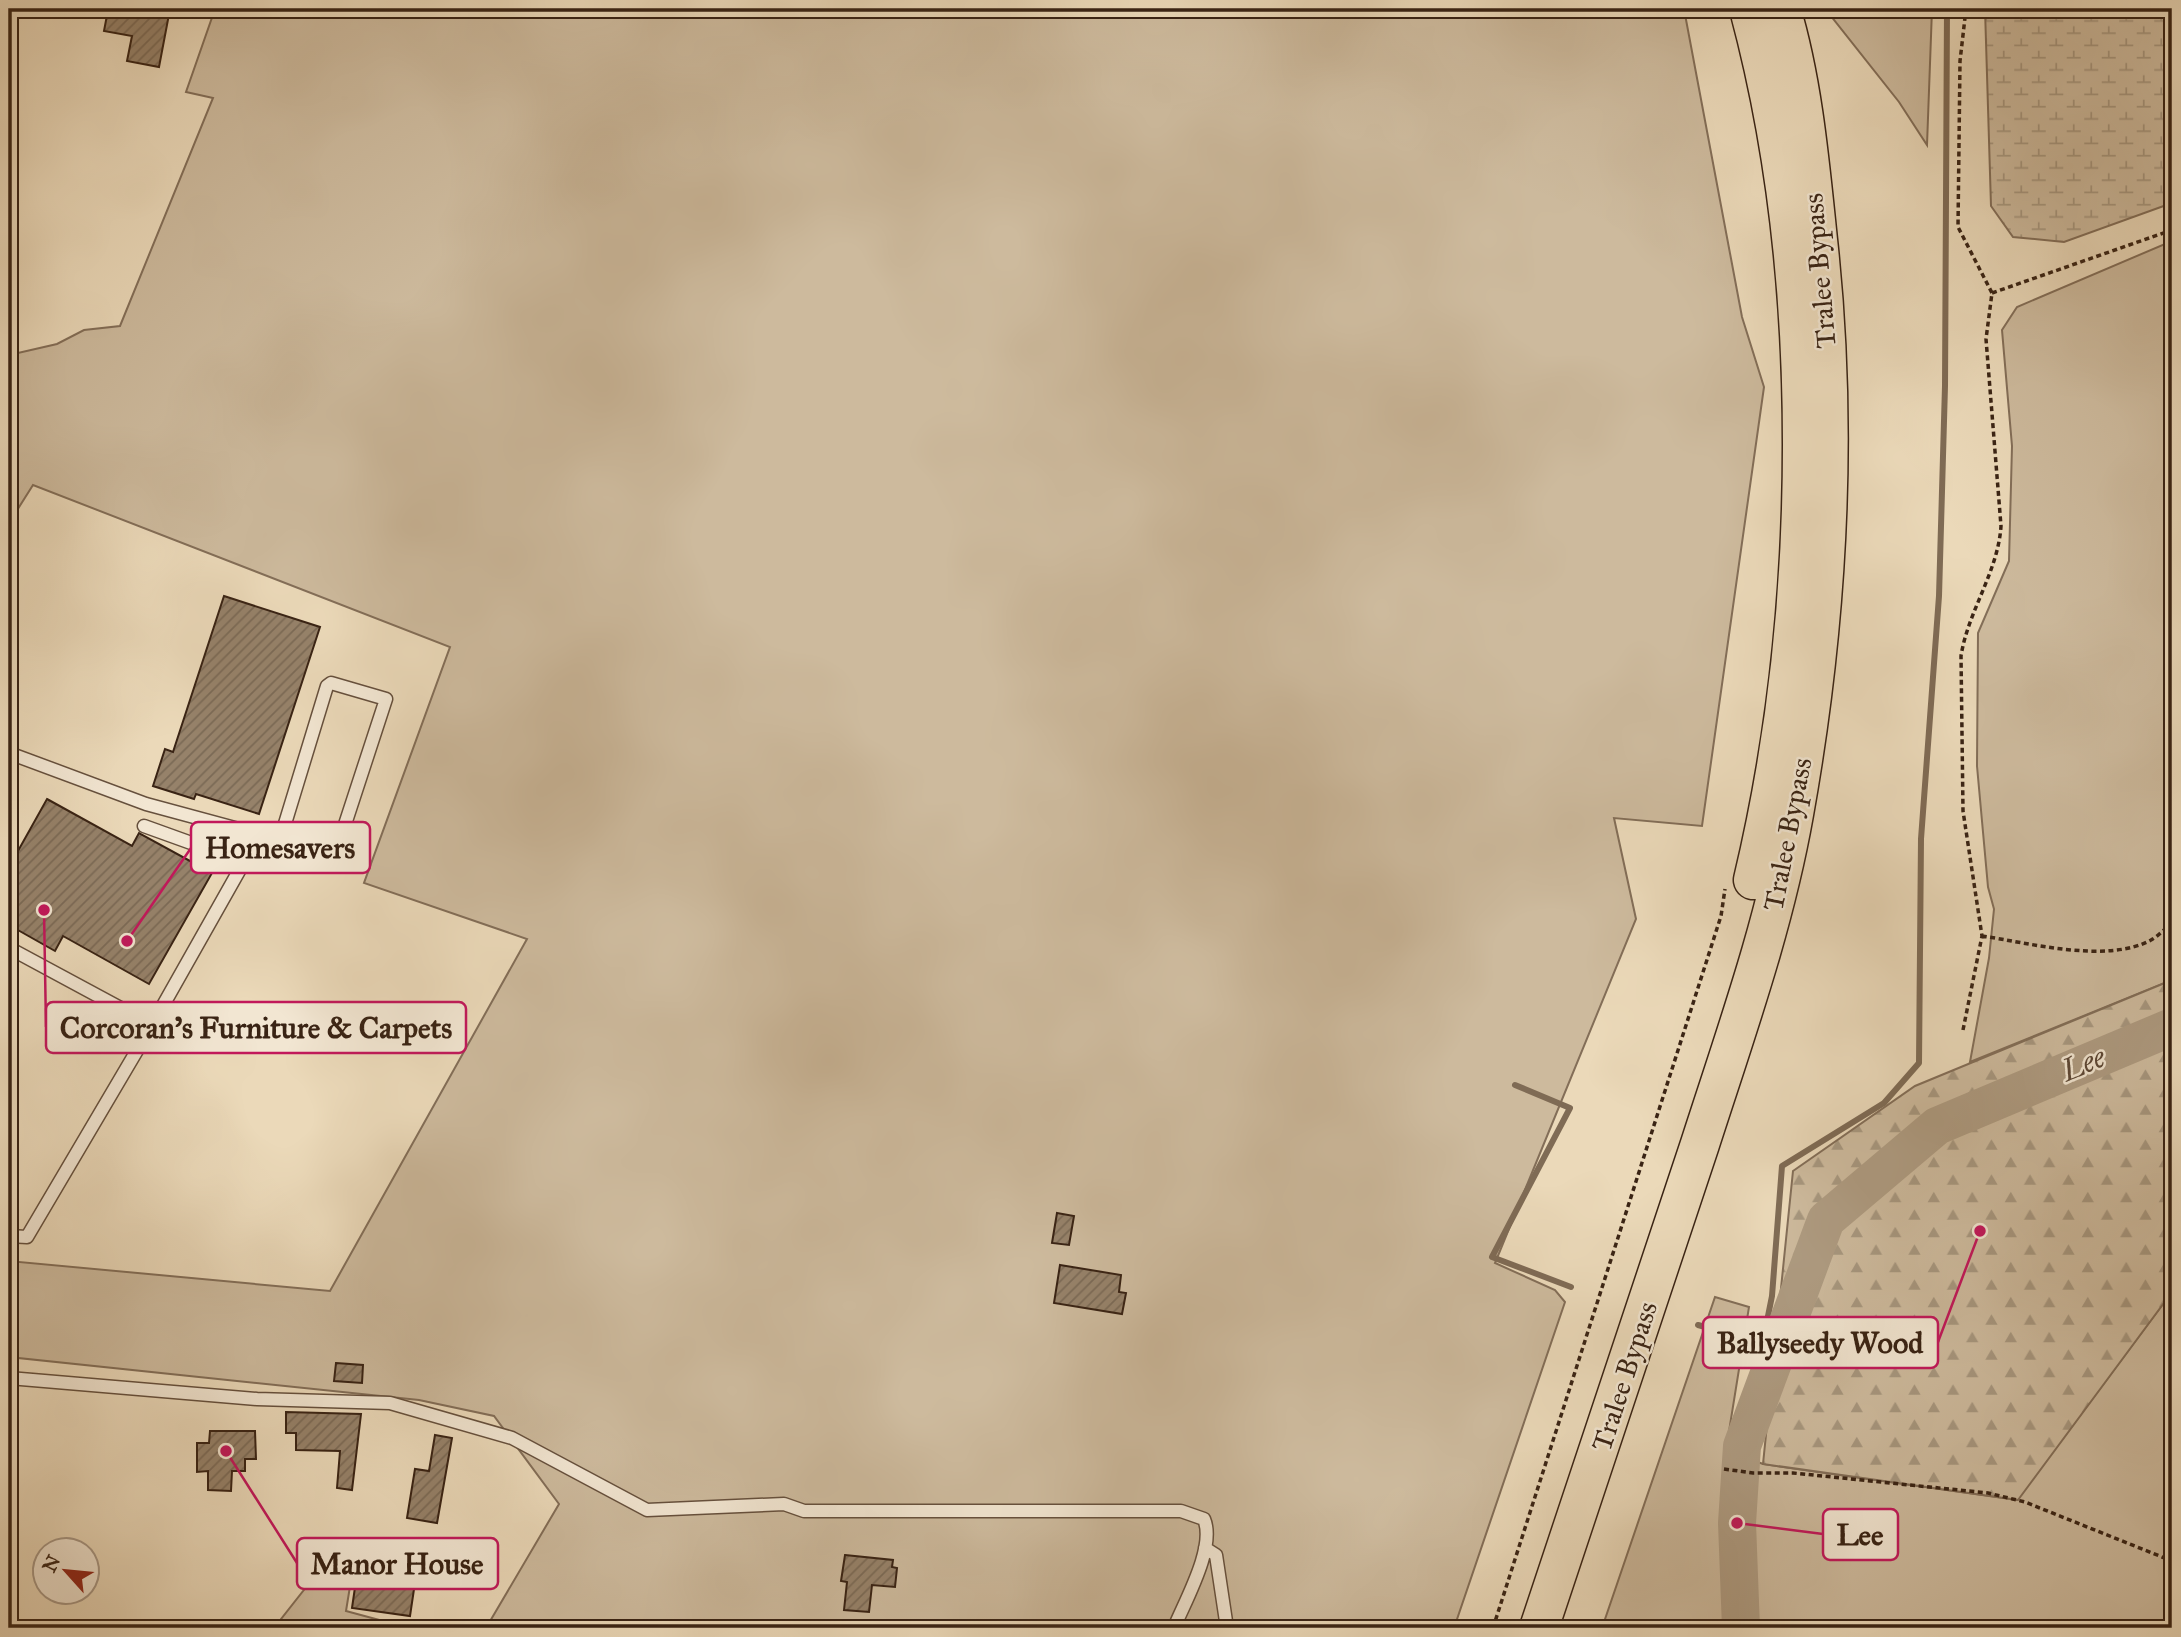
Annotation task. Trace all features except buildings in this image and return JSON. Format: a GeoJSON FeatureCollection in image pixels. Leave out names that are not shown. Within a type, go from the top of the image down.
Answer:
{"type":"FeatureCollection","features":[{"type":"Feature","properties":{"kind":"highway","name":"Tralee Bypass"},"geometry":{"type":"LineString","coordinates":[[1513,1628],[1615,1326],[1739,936],[1768,804],[1790,660],[1801,506],[1799,339],[1783,180],[1749,9]]}},
{"type":"Feature","properties":{"kind":"highway","name":"Tralee Bypass"},"geometry":{"type":"LineString","coordinates":[[1539,1628],[1766,939],[1794,816],[1818,662],[1830,502],[1826,312],[1811,176],[1788,34],[1781,9]]}},
{"type":"Feature","properties":{"kind":"lane"},"geometry":{"type":"LineString","coordinates":[[9,753],[146,803],[280,840],[335,855],[386,699],[331,683],[327,686],[280,840]]}},
{"type":"Feature","properties":{"kind":"lane"},"geometry":{"type":"LineString","coordinates":[[9,1236],[27,1237],[244,862],[144,826]]}},
{"type":"Feature","properties":{"kind":"lane"},"geometry":{"type":"LineString","coordinates":[[9,948],[152,1025]]}},
{"type":"Feature","properties":{"kind":"lane"},"geometry":{"type":"LineString","coordinates":[[9,1378],[257,1399],[390,1404],[512,1438],[647,1510],[784,1504],[804,1511],[1164,1508],[1204,1519],[1208,1536],[1174,1628]]}},
{"type":"Feature","properties":{"kind":"lane"},"geometry":{"type":"LineString","coordinates":[[1205,1548],[1216,1555],[1227,1628]]}},
{"type":"Feature","properties":{"kind":"path"},"geometry":{"type":"LineString","coordinates":[[1964,1030],[1983,936],[1965,831],[1960,677],[1965,633],[1993,565],[2001,537],[1986,340],[1992,293],[1958,227],[1960,61],[1966,9]]}},
{"type":"Feature","properties":{"kind":"path"},"geometry":{"type":"LineString","coordinates":[[1992,293],[2172,230]]}},
{"type":"Feature","properties":{"kind":"path"},"geometry":{"type":"LineString","coordinates":[[1493,1628],[1721,916],[1728,876]]}},
{"type":"Feature","properties":{"kind":"path"},"geometry":{"type":"LineString","coordinates":[[1983,936],[2102,951],[2129,948],[2151,940],[2172,923]]}},
{"type":"Feature","properties":{"kind":"path"},"geometry":{"type":"LineString","coordinates":[[1724,1469],[1753,1473],[1793,1473],[1987,1493],[2025,1502],[2172,1561]]}},
{"type":"Feature","properties":{"kind":"green space"},"geometry":{"type":"Polygon","coordinates":[[[215,9],[1684,9],[1742,317],[1764,387],[1702,826],[1614,818],[1636,919],[1495,1263],[1555,1290],[1565,1302],[1454,1628],[486,1628],[559,1504],[494,1416],[419,1400],[9,1357],[9,1261],[330,1291],[527,939],[364,883],[450,647],[33,485],[9,523],[9,355],[57,344],[84,330],[120,326],[213,98],[186,92],[215,9]]]}},
{"type":"Feature","properties":{"kind":"green space"},"geometry":{"type":"Polygon","coordinates":[[[1830,9],[1932,9],[1927,145],[1899,102],[1831,16],[1830,9]]]}},
{"type":"Feature","properties":{"kind":"green space"},"geometry":{"type":"Polygon","coordinates":[[[1985,9],[2172,9],[2172,203],[2064,242],[2013,237],[1991,206],[1985,9]]]}},
{"type":"Feature","properties":{"kind":"green space"},"geometry":{"type":"Polygon","coordinates":[[[2172,241],[2172,980],[1970,1062],[1989,958],[1994,909],[1988,887],[1977,766],[1978,633],[2009,561],[2012,446],[2002,330],[2017,307],[2172,241]]]}},
{"type":"Feature","properties":{"kind":"green space"},"geometry":{"type":"Polygon","coordinates":[[[2172,980],[2172,1292],[2018,1500],[1763,1464],[1793,1171],[1915,1086],[2172,980]]]}},
{"type":"Feature","properties":{"kind":"green space"},"geometry":{"type":"Polygon","coordinates":[[[2172,1292],[2172,1628],[1602,1628],[1715,1297],[1749,1307],[1726,1450],[1763,1464],[2017,1500],[2172,1292]]]}},
{"type":"Feature","properties":{"kind":"green space"},"geometry":{"type":"Polygon","coordinates":[[[322,1567],[353,1568],[346,1611],[409,1628],[274,1628],[322,1567]]]}},
{"type":"Feature","properties":{"kind":"waterway"},"geometry":{"type":"LineString","coordinates":[[1742,1446],[1772,1296],[1782,1166],[1884,1103],[1919,1063],[1921,839],[1939,596],[1945,386],[1947,9]]}},
{"type":"Feature","properties":{"kind":"waterway","name":"Lee"},"geometry":{"type":"LineString","coordinates":[[1741,1628],[1737,1523],[1742,1446],[1826,1220],[1937,1126],[2172,1027]]}},
{"type":"Feature","properties":{"kind":"waterway"},"geometry":{"type":"LineString","coordinates":[[1515,1085],[1570,1108],[1492,1257],[1571,1287]]}},
{"type":"Feature","properties":{"kind":"waterway"},"geometry":{"type":"LineString","coordinates":[[1698,1325],[1761,1342]]}},
{"type":"Feature","properties":{"kind":"place","name":"Corcoran's Furniture & Carpets"},"geometry":{"type":"Point","coordinates":[44,910]}},
{"type":"Feature","properties":{"kind":"place","name":"Homesavers"},"geometry":{"type":"Point","coordinates":[127,941]}},
{"type":"Feature","properties":{"kind":"place","name":"Ballyseedy Wood"},"geometry":{"type":"Point","coordinates":[1980,1231]}},
{"type":"Feature","properties":{"kind":"place","name":"Manor House"},"geometry":{"type":"Point","coordinates":[226,1451]}},
{"type":"Feature","properties":{"kind":"place","name":"Lee"},"geometry":{"type":"Point","coordinates":[1737,1523]}}]}
